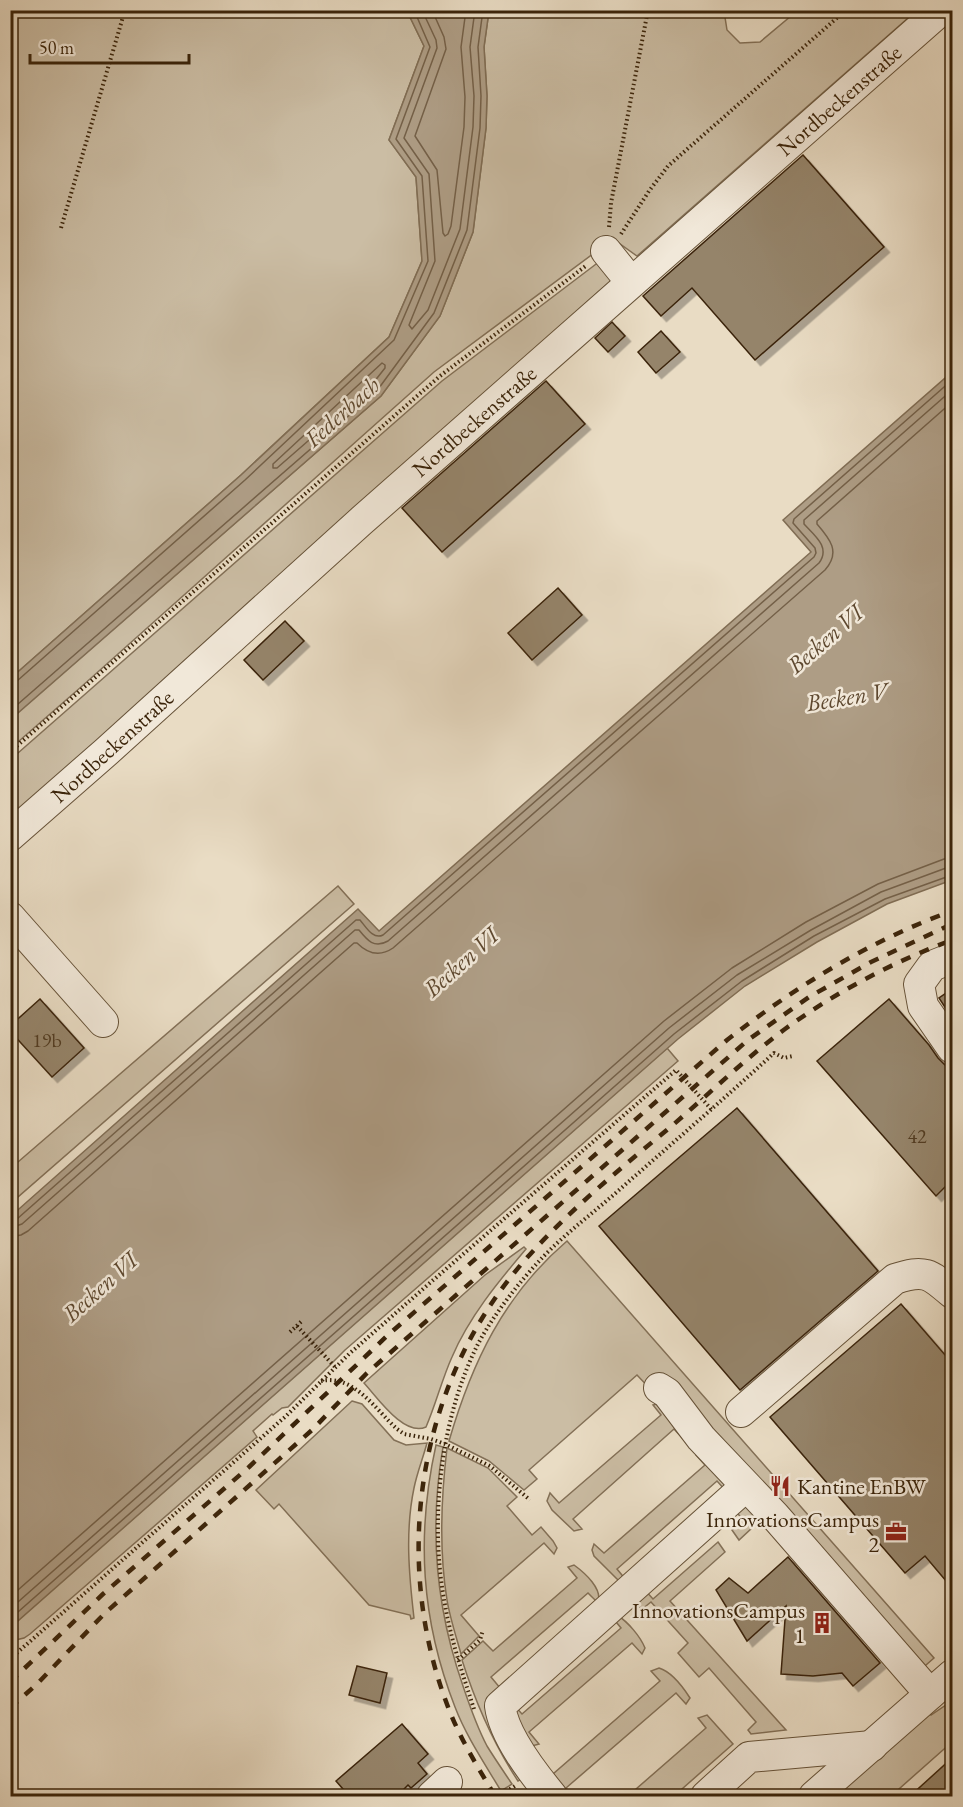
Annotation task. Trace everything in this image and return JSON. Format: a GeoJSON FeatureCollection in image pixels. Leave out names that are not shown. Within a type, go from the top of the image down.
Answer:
{"type":"FeatureCollection","features":[{"type":"Feature","properties":{"kind":"street","name":"Nordbeckenstraße"},"geometry":{"type":"LineString","coordinates":[[10,836],[369,514],[941,10]]}},
{"type":"Feature","properties":{"kind":"street"},"geometry":{"type":"LineString","coordinates":[[606,251],[631,282]]}},
{"type":"Feature","properties":{"kind":"street"},"geometry":{"type":"LineString","coordinates":[[10,917],[103,1022]]}},
{"type":"Feature","properties":{"kind":"street"},"geometry":{"type":"LineString","coordinates":[[952,958],[932,966],[919,984],[923,1006],[952,1048]]}},
{"type":"Feature","properties":{"kind":"street"},"geometry":{"type":"LineString","coordinates":[[741,1412],[895,1279],[912,1273],[931,1275],[952,1293]]}},
{"type":"Feature","properties":{"kind":"street"},"geometry":{"type":"LineString","coordinates":[[658,1388],[667,1393],[701,1438],[745,1487],[775,1516],[930,1694]]}},
{"type":"Feature","properties":{"kind":"street"},"geometry":{"type":"LineString","coordinates":[[552,1797],[529,1767],[502,1718],[500,1706],[745,1487]]}},
{"type":"Feature","properties":{"kind":"street"},"geometry":{"type":"LineString","coordinates":[[814,1797],[952,1675]]}},
{"type":"Feature","properties":{"kind":"street"},"geometry":{"type":"LineString","coordinates":[[706,1797],[749,1757],[872,1746]]}},
{"type":"Feature","properties":{"kind":"path"},"geometry":{"type":"LineString","coordinates":[[61,228],[125,10]]}},
{"type":"Feature","properties":{"kind":"path"},"geometry":{"type":"LineString","coordinates":[[606,251],[611,203],[648,10]]}},
{"type":"Feature","properties":{"kind":"path"},"geometry":{"type":"LineString","coordinates":[[10,753],[440,376],[606,251],[620,236],[668,166],[846,10]]}},
{"type":"Feature","properties":{"kind":"path"},"geometry":{"type":"LineString","coordinates":[[474,1710],[444,1605],[440,1564],[440,1485],[445,1444],[457,1397],[479,1342],[543,1256],[712,1110],[774,1053],[784,1058],[793,1056]]}},
{"type":"Feature","properties":{"kind":"path"},"geometry":{"type":"LineString","coordinates":[[10,1659],[268,1432],[335,1367],[423,1289],[676,1070],[712,1110]]}},
{"type":"Feature","properties":{"kind":"path"},"geometry":{"type":"LineString","coordinates":[[290,1332],[303,1320]]}},
{"type":"Feature","properties":{"kind":"path"},"geometry":{"type":"LineString","coordinates":[[297,1326],[335,1367]]}},
{"type":"Feature","properties":{"kind":"path"},"geometry":{"type":"LineString","coordinates":[[320,1382],[337,1381],[353,1387],[404,1434],[445,1444],[490,1466],[530,1500]]}},
{"type":"Feature","properties":{"kind":"path"},"geometry":{"type":"LineString","coordinates":[[458,1660],[480,1640],[483,1630]]}},
{"type":"Feature","properties":{"kind":"path"},"geometry":{"type":"LineString","coordinates":[[516,1785],[521,1791]]}},
{"type":"Feature","properties":{"kind":"shaded area"},"geometry":{"type":"Polygon","coordinates":[[[11,11],[407,11],[424,46],[389,140],[416,177],[422,261],[389,337],[241,475],[11,678],[11,11]]]}},
{"type":"Feature","properties":{"kind":"shaded area"},"geometry":{"type":"Polygon","coordinates":[[[489,11],[724,11],[727,30],[740,43],[760,42],[797,11],[916,11],[637,256],[613,239],[434,372],[11,748],[10,719],[381,396],[440,316],[473,232],[486,128],[484,47],[489,11]]]}},
{"type":"Feature","properties":{"kind":"shaded area"},"geometry":{"type":"Polygon","coordinates":[[[604,258],[615,277],[11,819],[10,760],[442,381],[604,258]]]}},
{"type":"Feature","properties":{"kind":"shaded area"},"geometry":{"type":"Polygon","coordinates":[[[338,886],[354,904],[11,1203],[11,1168],[338,886]]]}},
{"type":"Feature","properties":{"kind":"shaded area"},"geometry":{"type":"Polygon","coordinates":[[[667,1048],[678,1061],[345,1350],[288,1407],[272,1414],[253,1431],[257,1437],[30,1634],[11,1641],[10,1627],[667,1048]]]}},
{"type":"Feature","properties":{"kind":"shaded area"},"geometry":{"type":"Polygon","coordinates":[[[567,1241],[934,1658],[918,1672],[637,1375],[529,1470],[537,1479],[524,1490],[489,1461],[449,1441],[468,1384],[493,1332],[525,1284],[567,1241]]]}},
{"type":"Feature","properties":{"kind":"shaded area"},"geometry":{"type":"Polygon","coordinates":[[[524,1247],[526,1249],[485,1300],[459,1342],[448,1365],[426,1427],[418,1429],[400,1421],[364,1383],[485,1275],[524,1247]]]}},
{"type":"Feature","properties":{"kind":"shaded area"},"geometry":{"type":"Polygon","coordinates":[[[352,1401],[362,1404],[394,1440],[406,1445],[427,1443],[411,1504],[409,1569],[414,1618],[411,1619],[410,1615],[369,1605],[279,1504],[274,1509],[256,1490],[352,1401]]]}},
{"type":"Feature","properties":{"kind":"shaded area"},"geometry":{"type":"Polygon","coordinates":[[[661,1403],[684,1440],[674,1429],[573,1519],[582,1529],[574,1531],[552,1510],[547,1501],[550,1493],[559,1503],[661,1415],[653,1405],[661,1403]]]}},
{"type":"Feature","properties":{"kind":"shaded area"},"geometry":{"type":"Polygon","coordinates":[[[436,1445],[443,1447],[436,1508],[441,1598],[454,1657],[477,1724],[487,1746],[512,1784],[501,1791],[459,1718],[435,1642],[425,1577],[424,1545],[426,1512],[436,1445]]]}},
{"type":"Feature","properties":{"kind":"shaded area"},"geometry":{"type":"Polygon","coordinates":[[[447,1448],[488,1468],[517,1497],[507,1506],[532,1535],[541,1527],[557,1548],[554,1554],[544,1543],[461,1615],[479,1636],[461,1654],[448,1607],[444,1581],[442,1505],[447,1448]]]}},
{"type":"Feature","properties":{"kind":"shaded area"},"geometry":{"type":"Polygon","coordinates":[[[701,1450],[729,1481],[726,1491],[717,1481],[617,1569],[626,1580],[619,1581],[594,1556],[592,1550],[594,1544],[604,1553],[705,1465],[696,1455],[701,1450]]]}},
{"type":"Feature","properties":{"kind":"shaded area"},"geometry":{"type":"Polygon","coordinates":[[[743,1504],[766,1515],[739,1540],[732,1530],[743,1520],[734,1509],[743,1504]]]}},
{"type":"Feature","properties":{"kind":"shaded area"},"geometry":{"type":"Polygon","coordinates":[[[718,1542],[725,1552],[670,1601],[786,1730],[751,1734],[748,1730],[756,1722],[709,1668],[699,1677],[678,1653],[688,1643],[651,1602],[641,1610],[636,1604],[644,1589],[653,1599],[718,1542]]]}},
{"type":"Feature","properties":{"kind":"shaded area"},"geometry":{"type":"Polygon","coordinates":[[[574,1565],[596,1587],[598,1603],[588,1593],[491,1677],[501,1689],[527,1776],[518,1781],[486,1723],[462,1660],[483,1641],[493,1651],[577,1578],[568,1567],[574,1565]]]}},
{"type":"Feature","properties":{"kind":"shaded area"},"geometry":{"type":"Polygon","coordinates":[[[617,1615],[640,1639],[645,1648],[642,1654],[632,1643],[529,1732],[539,1744],[532,1746],[519,1732],[513,1704],[522,1714],[621,1628],[612,1617],[617,1615]]]}},
{"type":"Feature","properties":{"kind":"shaded area"},"geometry":{"type":"Polygon","coordinates":[[[659,1668],[673,1676],[684,1689],[690,1698],[686,1704],[676,1693],[566,1788],[573,1796],[562,1796],[553,1774],[660,1681],[651,1671],[659,1668]]]}},
{"type":"Feature","properties":{"kind":"shaded area"},"geometry":{"type":"Polygon","coordinates":[[[946,1705],[952,1705],[952,1742],[891,1796],[828,1796],[926,1711],[931,1715],[946,1705]]]}},
{"type":"Feature","properties":{"kind":"shaded area"},"geometry":{"type":"Polygon","coordinates":[[[707,1715],[733,1744],[674,1796],[628,1796],[706,1728],[698,1718],[707,1715]]]}},
{"type":"Feature","properties":{"kind":"water","name":"Federbach"},"geometry":{"type":"Polygon","coordinates":[[[407,11],[489,11],[484,47],[486,128],[473,232],[440,316],[381,396],[11,719],[11,678],[241,475],[389,337],[422,261],[416,177],[389,140],[424,46],[407,11]]]}},
{"type":"Feature","properties":{"kind":"water"},"geometry":{"type":"Polygon","coordinates":[[[952,372],[952,880],[887,904],[817,942],[745,986],[678,1039],[11,1627],[11,1216],[358,909],[379,931],[811,552],[783,520],[952,372]]]}},
{"type":"Feature","properties":{"kind":"building"},"geometry":{"type":"Polygon","coordinates":[[[803,155],[884,247],[755,360],[692,288],[661,316],[643,296],[803,155]]]}},
{"type":"Feature","properties":{"kind":"building"},"geometry":{"type":"Polygon","coordinates":[[[612,322],[625,336],[608,352],[595,338],[612,322]]]}},
{"type":"Feature","properties":{"kind":"building"},"geometry":{"type":"Polygon","coordinates":[[[661,331],[680,352],[656,373],[638,352],[661,331]]]}},
{"type":"Feature","properties":{"kind":"building"},"geometry":{"type":"Polygon","coordinates":[[[546,381],[585,424],[442,552],[402,508],[546,381]]]}},
{"type":"Feature","properties":{"kind":"building"},"geometry":{"type":"Polygon","coordinates":[[[558,588],[582,615],[532,660],[508,633],[558,588]]]}},
{"type":"Feature","properties":{"kind":"building"},"geometry":{"type":"Polygon","coordinates":[[[285,621],[304,641],[263,680],[244,660],[285,621]]]}},
{"type":"Feature","properties":{"kind":"building"},"geometry":{"type":"Polygon","coordinates":[[[952,989],[952,1018],[939,998],[952,989]]]}},
{"type":"Feature","properties":{"kind":"building"},"geometry":{"type":"Polygon","coordinates":[[[40,999],[84,1048],[52,1077],[10,1031],[10,1026],[40,999]]]}},
{"type":"Feature","properties":{"kind":"building"},"geometry":{"type":"Polygon","coordinates":[[[889,999],[952,1072],[952,1180],[936,1196],[817,1061],[889,999]]]}},
{"type":"Feature","properties":{"kind":"building"},"geometry":{"type":"Polygon","coordinates":[[[737,1108],[878,1271],[740,1390],[599,1226],[737,1108]]]}},
{"type":"Feature","properties":{"kind":"building"},"geometry":{"type":"Polygon","coordinates":[[[901,1304],[952,1363],[952,1588],[925,1556],[905,1573],[770,1417],[901,1304]]]}},
{"type":"Feature","properties":{"kind":"building","name":"InnovationsCampus 1"},"geometry":{"type":"Polygon","coordinates":[[[788,1557],[880,1663],[853,1686],[842,1673],[813,1676],[781,1674],[786,1606],[747,1641],[716,1590],[729,1578],[748,1593],[788,1557]]]}},
{"type":"Feature","properties":{"kind":"building"},"geometry":{"type":"Polygon","coordinates":[[[357,1666],[387,1673],[380,1703],[349,1695],[357,1666]]]}},
{"type":"Feature","properties":{"kind":"building"},"geometry":{"type":"Polygon","coordinates":[[[402,1724],[428,1754],[418,1763],[427,1774],[411,1788],[408,1785],[396,1797],[350,1797],[336,1781],[402,1724]]]}},
{"type":"Feature","properties":{"kind":"building"},"geometry":{"type":"Polygon","coordinates":[[[952,1758],[952,1797],[909,1797],[952,1758]]]}},
{"type":"Feature","properties":{"kind":"railway"},"geometry":{"type":"LineString","coordinates":[[10,1682],[103,1594],[249,1467],[388,1335],[727,1040],[779,1002],[835,966],[892,936],[952,911]]}},
{"type":"Feature","properties":{"kind":"railway"},"geometry":{"type":"LineString","coordinates":[[10,1708],[37,1684],[105,1613],[312,1430],[367,1373],[748,1040],[809,997],[871,962],[952,924]]}},
{"type":"Feature","properties":{"kind":"railway"},"geometry":{"type":"LineString","coordinates":[[495,1796],[450,1712],[432,1657],[422,1599],[419,1542],[423,1484],[435,1427],[454,1373],[480,1321],[514,1273],[550,1233],[742,1063],[804,1015],[824,1003],[908,958],[952,940]]}},
{"type":"Feature","properties":{"kind":"place","name":"Kantine EnBW"},"geometry":{"type":"Point","coordinates":[780,1486]}},
{"type":"Feature","properties":{"kind":"place","name":"InnovationsCampus 2"},"geometry":{"type":"Point","coordinates":[896,1532]}},
{"type":"Feature","properties":{"kind":"place","name":"InnovationsCampus 1"},"geometry":{"type":"Point","coordinates":[822,1623]}},
{"type":"Feature","properties":{"kind":"water label","name":"Becken VI"},"geometry":{"type":"Point","coordinates":[825,639]}},
{"type":"Feature","properties":{"kind":"water label","name":"Becken V"},"geometry":{"type":"Point","coordinates":[847,697]}},
{"type":"Feature","properties":{"kind":"water label","name":"Becken VI"},"geometry":{"type":"Point","coordinates":[461,962]}},
{"type":"Feature","properties":{"kind":"water label","name":"Becken VI"},"geometry":{"type":"Point","coordinates":[100,1287]}}]}
